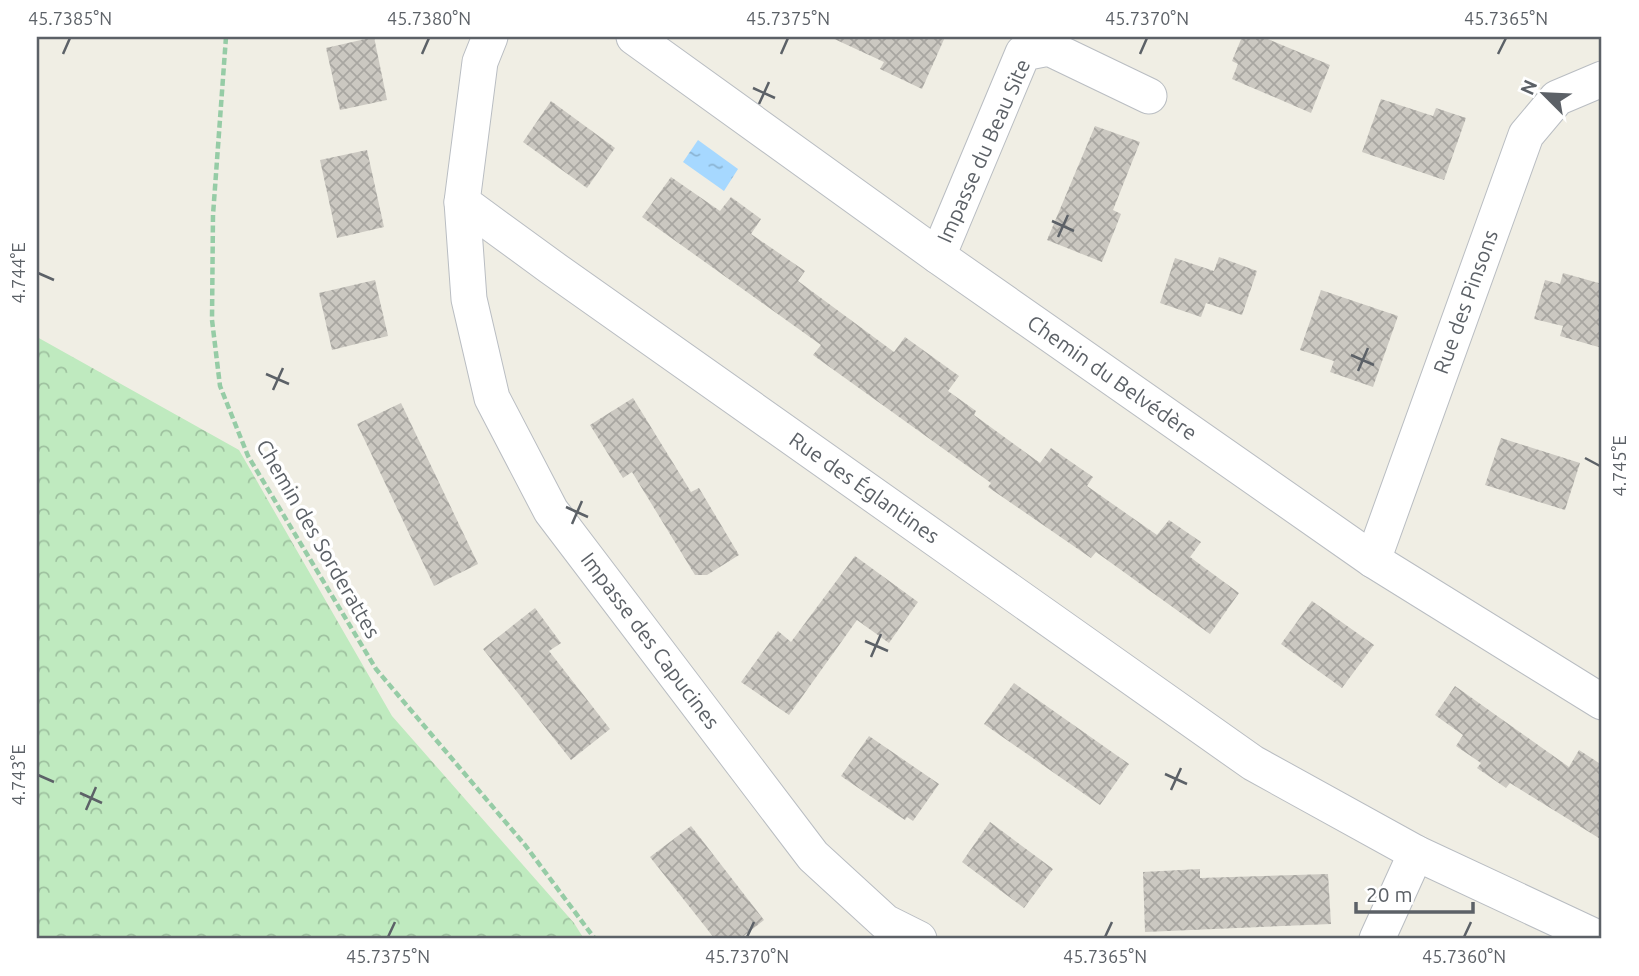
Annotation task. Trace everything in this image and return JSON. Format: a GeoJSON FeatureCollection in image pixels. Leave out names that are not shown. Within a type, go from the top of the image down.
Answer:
{"type":"FeatureCollection","features":[{"type":"Feature","properties":{"kind":"street"},"geometry":{"type":"LineString","coordinates":[[462,202],[480,62],[490,37]]}},
{"type":"Feature","properties":{"kind":"street","name":"Chemin du Belvédère"},"geometry":{"type":"LineString","coordinates":[[634,37],[938,256],[1373,559],[1602,702]]}},
{"type":"Feature","properties":{"kind":"street","name":"Impasse du Beau Site"},"geometry":{"type":"LineString","coordinates":[[938,256],[1023,52],[1049,47],[1149,96]]}},
{"type":"Feature","properties":{"kind":"street","name":"Rue des Pinsons"},"geometry":{"type":"LineString","coordinates":[[1373,559],[1526,135],[1557,99],[1602,79]]}},
{"type":"Feature","properties":{"kind":"street","name":"Rue des Églantines"},"geometry":{"type":"LineString","coordinates":[[462,202],[1253,763],[1416,853],[1600,939]]}},
{"type":"Feature","properties":{"kind":"street","name":"Impasse des Capucines"},"geometry":{"type":"LineString","coordinates":[[462,202],[469,299],[492,398],[551,511],[813,856],[885,922],[919,939]]}},
{"type":"Feature","properties":{"kind":"street"},"geometry":{"type":"LineString","coordinates":[[1377,939],[1416,853]]}},
{"type":"Feature","properties":{"kind":"path","name":"Chemin des Sorderattes"},"geometry":{"type":"LineString","coordinates":[[226,37],[213,215],[212,320],[220,386],[248,456],[376,669],[525,845],[595,939]]}},
{"type":"Feature","properties":{"kind":"green space"},"geometry":{"type":"Polygon","coordinates":[[[37,337],[239,450],[392,716],[574,923],[584,939],[37,939],[37,337]]]}},
{"type":"Feature","properties":{"kind":"water"},"geometry":{"type":"Polygon","coordinates":[[[698,140],[738,169],[724,191],[683,162],[698,140]]]}},
{"type":"Feature","properties":{"kind":"building"},"geometry":{"type":"Polygon","coordinates":[[[374,37],[387,100],[340,110],[326,48],[374,37]]]}},
{"type":"Feature","properties":{"kind":"building"},"geometry":{"type":"Polygon","coordinates":[[[830,37],[945,37],[922,89],[880,69],[884,62],[830,37]]]}},
{"type":"Feature","properties":{"kind":"building"},"geometry":{"type":"Polygon","coordinates":[[[1242,37],[1263,37],[1330,65],[1311,113],[1232,79],[1238,64],[1232,61],[1242,37]]]}},
{"type":"Feature","properties":{"kind":"building"},"geometry":{"type":"Polygon","coordinates":[[[1381,99],[1433,116],[1436,108],[1466,118],[1444,180],[1362,152],[1381,99]]]}},
{"type":"Feature","properties":{"kind":"building"},"geometry":{"type":"Polygon","coordinates":[[[551,101],[615,148],[587,188],[523,142],[551,101]]]}},
{"type":"Feature","properties":{"kind":"building"},"geometry":{"type":"Polygon","coordinates":[[[1095,126],[1140,142],[1113,210],[1121,214],[1102,262],[1047,240],[1095,126]]]}},
{"type":"Feature","properties":{"kind":"building"},"geometry":{"type":"Polygon","coordinates":[[[367,150],[384,227],[337,238],[320,160],[367,150]]]}},
{"type":"Feature","properties":{"kind":"building"},"geometry":{"type":"Polygon","coordinates":[[[671,177],[720,211],[731,197],[761,219],[751,234],[805,271],[798,281],[894,352],[905,337],[959,376],[948,391],[976,411],[974,415],[1040,463],[1051,448],[1093,477],[1087,486],[1157,535],[1169,520],[1201,542],[1190,557],[1239,593],[1210,634],[1096,552],[1091,558],[988,487],[991,483],[813,355],[821,345],[642,217],[671,177]]]}},
{"type":"Feature","properties":{"kind":"building"},"geometry":{"type":"Polygon","coordinates":[[[1219,257],[1257,271],[1242,315],[1206,303],[1201,317],[1160,303],[1175,258],[1214,271],[1219,257]]]}},
{"type":"Feature","properties":{"kind":"building"},"geometry":{"type":"Polygon","coordinates":[[[1563,273],[1602,284],[1602,348],[1560,336],[1563,326],[1534,319],[1545,280],[1560,284],[1563,273]]]}},
{"type":"Feature","properties":{"kind":"building"},"geometry":{"type":"Polygon","coordinates":[[[375,280],[388,336],[332,350],[319,293],[375,280]]]}},
{"type":"Feature","properties":{"kind":"building"},"geometry":{"type":"Polygon","coordinates":[[[1321,290],[1398,316],[1373,387],[1330,372],[1334,361],[1300,350],[1321,290]]]}},
{"type":"Feature","properties":{"kind":"building"},"geometry":{"type":"Polygon","coordinates":[[[633,398],[691,492],[699,488],[739,555],[707,575],[695,575],[632,472],[623,478],[590,425],[633,398]]]}},
{"type":"Feature","properties":{"kind":"building"},"geometry":{"type":"Polygon","coordinates":[[[401,403],[478,564],[434,586],[357,424],[401,403]]]}},
{"type":"Feature","properties":{"kind":"building"},"geometry":{"type":"Polygon","coordinates":[[[1501,438],[1580,463],[1565,510],[1485,485],[1501,438]]]}},
{"type":"Feature","properties":{"kind":"building"},"geometry":{"type":"Polygon","coordinates":[[[855,556],[918,602],[889,643],[857,620],[789,715],[741,682],[778,631],[791,642],[855,556]]]}},
{"type":"Feature","properties":{"kind":"building"},"geometry":{"type":"Polygon","coordinates":[[[1312,601],[1374,645],[1342,688],[1281,644],[1312,601]]]}},
{"type":"Feature","properties":{"kind":"building"},"geometry":{"type":"Polygon","coordinates":[[[535,608],[561,643],[549,651],[610,729],[571,760],[483,649],[535,608]]]}},
{"type":"Feature","properties":{"kind":"building"},"geometry":{"type":"Polygon","coordinates":[[[1014,683],[1129,764],[1100,805],[984,724],[1014,683]]]}},
{"type":"Feature","properties":{"kind":"building"},"geometry":{"type":"Polygon","coordinates":[[[1455,686],[1569,767],[1579,750],[1602,765],[1602,840],[1510,783],[1506,788],[1477,768],[1481,763],[1456,746],[1463,735],[1435,715],[1455,686]]]}},
{"type":"Feature","properties":{"kind":"building"},"geometry":{"type":"Polygon","coordinates":[[[869,736],[939,784],[913,821],[907,817],[905,820],[841,776],[869,736]]]}},
{"type":"Feature","properties":{"kind":"building"},"geometry":{"type":"Polygon","coordinates":[[[990,822],[1053,869],[1024,908],[962,862],[990,822]]]}},
{"type":"Feature","properties":{"kind":"building"},"geometry":{"type":"Polygon","coordinates":[[[691,826],[764,920],[740,939],[715,939],[650,857],[691,826]]]}},
{"type":"Feature","properties":{"kind":"building"},"geometry":{"type":"Polygon","coordinates":[[[1200,869],[1200,878],[1328,874],[1331,924],[1145,932],[1143,872],[1200,869]]]}}]}
